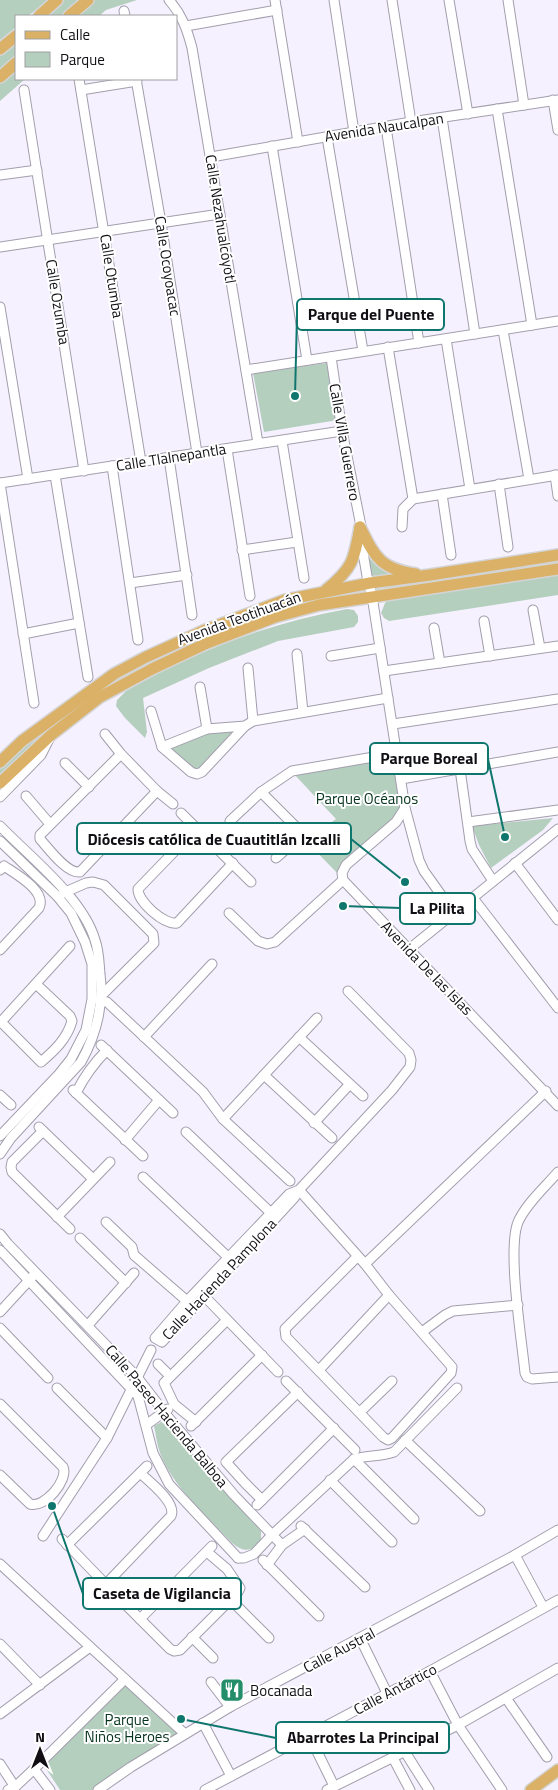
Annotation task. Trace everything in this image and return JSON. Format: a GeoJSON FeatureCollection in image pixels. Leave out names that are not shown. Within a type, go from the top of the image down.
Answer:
{"type":"FeatureCollection","features":[{"type":"Feature","properties":{"kind":"main road"},"geometry":{"type":"LineString","coordinates":[[40,15],[57,0]]}},
{"type":"Feature","properties":{"kind":"main road"},"geometry":{"type":"LineString","coordinates":[[70,15],[88,0]]}},
{"type":"Feature","properties":{"kind":"main road"},"geometry":{"type":"LineString","coordinates":[[0,49],[15,37]]}},
{"type":"Feature","properties":{"kind":"main road"},"geometry":{"type":"LineString","coordinates":[[0,77],[15,64]]}},
{"type":"Feature","properties":{"kind":"main road"},"geometry":{"type":"LineString","coordinates":[[360,527],[373,554],[382,562],[394,569],[430,575]]}},
{"type":"Feature","properties":{"kind":"main road"},"geometry":{"type":"LineString","coordinates":[[325,592],[350,567],[355,556],[360,527]]}},
{"type":"Feature","properties":{"kind":"main road","name":"Avenida Teotihuacán"},"geometry":{"type":"LineString","coordinates":[[0,762],[22,741],[114,674],[203,631],[285,600],[370,583],[558,555]]}},
{"type":"Feature","properties":{"kind":"main road","name":"Avenida Teotihuacán"},"geometry":{"type":"LineString","coordinates":[[0,783],[51,734],[100,697],[152,669],[207,643],[275,617],[319,605],[558,569]]}},
{"type":"Feature","properties":{"kind":"main road"},"geometry":{"type":"LineString","coordinates":[[531,1790],[558,1770]]}},
{"type":"Feature","properties":{"kind":"street","name":"Calle Nezahualcóyotl"},"geometry":{"type":"LineString","coordinates":[[169,0],[178,10],[186,26],[192,48],[258,444]]}},
{"type":"Feature","properties":{"kind":"street"},"geometry":{"type":"LineString","coordinates":[[275,0],[298,142]]}},
{"type":"Feature","properties":{"kind":"street"},"geometry":{"type":"LineString","coordinates":[[334,0],[354,132]]}},
{"type":"Feature","properties":{"kind":"street"},"geometry":{"type":"LineString","coordinates":[[392,0],[411,122]]}},
{"type":"Feature","properties":{"kind":"street"},"geometry":{"type":"LineString","coordinates":[[449,0],[468,114]]}},
{"type":"Feature","properties":{"kind":"street"},"geometry":{"type":"LineString","coordinates":[[508,0],[524,104]]}},
{"type":"Feature","properties":{"kind":"street"},"geometry":{"type":"LineString","coordinates":[[186,26],[277,10]]}},
{"type":"Feature","properties":{"kind":"street","name":"Calle Otumba"},"geometry":{"type":"LineString","coordinates":[[79,80],[142,462]]}},
{"type":"Feature","properties":{"kind":"street"},"geometry":{"type":"LineString","coordinates":[[81,90],[136,80]]}},
{"type":"Feature","properties":{"kind":"street","name":"Calle Ocoyoacac"},"geometry":{"type":"LineString","coordinates":[[136,80],[161,223],[197,453]]}},
{"type":"Feature","properties":{"kind":"street","name":"Calle Ozumba"},"geometry":{"type":"LineString","coordinates":[[24,90],[84,470]]}},
{"type":"Feature","properties":{"kind":"street"},"geometry":{"type":"LineString","coordinates":[[556,100],[558,130]]}},
{"type":"Feature","properties":{"kind":"street","name":"Avenida Naucalpan"},"geometry":{"type":"LineString","coordinates":[[211,157],[411,122],[556,100]]}},
{"type":"Feature","properties":{"kind":"street"},"geometry":{"type":"LineString","coordinates":[[496,109],[532,325]]}},
{"type":"Feature","properties":{"kind":"street"},"geometry":{"type":"LineString","coordinates":[[442,118],[475,334]]}},
{"type":"Feature","properties":{"kind":"street"},"geometry":{"type":"LineString","coordinates":[[386,127],[419,343]]}},
{"type":"Feature","properties":{"kind":"street"},"geometry":{"type":"LineString","coordinates":[[327,137],[363,351]]}},
{"type":"Feature","properties":{"kind":"street"},"geometry":{"type":"LineString","coordinates":[[272,146],[307,360]]}},
{"type":"Feature","properties":{"kind":"street"},"geometry":{"type":"LineString","coordinates":[[0,174],[37,170]]}},
{"type":"Feature","properties":{"kind":"street"},"geometry":{"type":"LineString","coordinates":[[0,247],[220,214]]}},
{"type":"Feature","properties":{"kind":"street"},"geometry":{"type":"LineString","coordinates":[[0,307],[28,479]]}},
{"type":"Feature","properties":{"kind":"street"},"geometry":{"type":"LineString","coordinates":[[246,370],[558,321]]}},
{"type":"Feature","properties":{"kind":"street"},"geometry":{"type":"LineString","coordinates":[[503,330],[529,480]]}},
{"type":"Feature","properties":{"kind":"street"},"geometry":{"type":"LineString","coordinates":[[446,339],[470,489]]}},
{"type":"Feature","properties":{"kind":"street"},"geometry":{"type":"LineString","coordinates":[[388,348],[413,499]]}},
{"type":"Feature","properties":{"kind":"street","name":"Calle Villa Guerrero"},"geometry":{"type":"LineString","coordinates":[[331,357],[367,576],[370,583],[405,808],[419,860],[424,871],[454,913]]}},
{"type":"Feature","properties":{"kind":"street","name":"Calle Tlalnepantla"},"geometry":{"type":"LineString","coordinates":[[0,483],[342,431]]}},
{"type":"Feature","properties":{"kind":"street"},"geometry":{"type":"LineString","coordinates":[[282,440],[304,578]]}},
{"type":"Feature","properties":{"kind":"street"},"geometry":{"type":"LineString","coordinates":[[227,449],[250,596]]}},
{"type":"Feature","properties":{"kind":"street"},"geometry":{"type":"LineString","coordinates":[[169,458],[192,615]]}},
{"type":"Feature","properties":{"kind":"street"},"geometry":{"type":"LineString","coordinates":[[112,466],[138,640]]}},
{"type":"Feature","properties":{"kind":"street"},"geometry":{"type":"LineString","coordinates":[[55,475],[88,677]]}},
{"type":"Feature","properties":{"kind":"street"},"geometry":{"type":"LineString","coordinates":[[402,527],[403,509],[413,499],[556,475],[558,496]]}},
{"type":"Feature","properties":{"kind":"street"},"geometry":{"type":"LineString","coordinates":[[0,483],[34,703]]}},
{"type":"Feature","properties":{"kind":"street"},"geometry":{"type":"LineString","coordinates":[[499,484],[508,547]]}},
{"type":"Feature","properties":{"kind":"street"},"geometry":{"type":"LineString","coordinates":[[442,494],[451,555]]}},
{"type":"Feature","properties":{"kind":"street"},"geometry":{"type":"LineString","coordinates":[[242,550],[298,542]]}},
{"type":"Feature","properties":{"kind":"street"},"geometry":{"type":"LineString","coordinates":[[130,583],[186,575]]}},
{"type":"Feature","properties":{"kind":"street"},"geometry":{"type":"LineString","coordinates":[[533,610],[540,648]]}},
{"type":"Feature","properties":{"kind":"street"},"geometry":{"type":"LineString","coordinates":[[484,621],[490,656]]}},
{"type":"Feature","properties":{"kind":"street"},"geometry":{"type":"LineString","coordinates":[[23,634],[80,623]]}},
{"type":"Feature","properties":{"kind":"street"},"geometry":{"type":"LineString","coordinates":[[434,628],[440,663]]}},
{"type":"Feature","properties":{"kind":"street"},"geometry":{"type":"LineString","coordinates":[[384,671],[558,646]]}},
{"type":"Feature","properties":{"kind":"street"},"geometry":{"type":"LineString","coordinates":[[331,656],[380,648]]}},
{"type":"Feature","properties":{"kind":"street"},"geometry":{"type":"LineString","coordinates":[[296,654],[303,712]]}},
{"type":"Feature","properties":{"kind":"street"},"geometry":{"type":"LineString","coordinates":[[151,711],[162,747],[192,772],[197,774],[202,772],[249,723],[248,668]]}},
{"type":"Feature","properties":{"kind":"street"},"geometry":{"type":"LineString","coordinates":[[200,687],[207,729]]}},
{"type":"Feature","properties":{"kind":"street"},"geometry":{"type":"LineString","coordinates":[[162,747],[207,729],[388,698]]}},
{"type":"Feature","properties":{"kind":"street"},"geometry":{"type":"LineString","coordinates":[[393,724],[558,699]]}},
{"type":"Feature","properties":{"kind":"street"},"geometry":{"type":"LineString","coordinates":[[0,797],[41,755],[51,734]]}},
{"type":"Feature","properties":{"kind":"street"},"geometry":{"type":"LineString","coordinates":[[105,734],[121,754],[157,791],[173,804]]}},
{"type":"Feature","properties":{"kind":"street"},"geometry":{"type":"LineString","coordinates":[[401,778],[558,752]]}},
{"type":"Feature","properties":{"kind":"street"},"geometry":{"type":"LineString","coordinates":[[121,754],[42,832],[40,839],[60,862],[74,872],[80,872],[157,791]]}},
{"type":"Feature","properties":{"kind":"street"},"geometry":{"type":"LineString","coordinates":[[230,820],[261,792],[292,771],[397,754]]}},
{"type":"Feature","properties":{"kind":"street"},"geometry":{"type":"LineString","coordinates":[[65,763],[89,787]]}},
{"type":"Feature","properties":{"kind":"street"},"geometry":{"type":"LineString","coordinates":[[460,769],[472,849],[493,881]]}},
{"type":"Feature","properties":{"kind":"street"},"geometry":{"type":"LineString","coordinates":[[261,792],[295,826],[297,832],[295,839],[276,858]]}},
{"type":"Feature","properties":{"kind":"street"},"geometry":{"type":"LineString","coordinates":[[26,796],[50,824]]}},
{"type":"Feature","properties":{"kind":"street"},"geometry":{"type":"LineString","coordinates":[[230,912],[258,942],[267,944],[275,942],[343,880],[342,873],[346,865],[396,822],[405,808]]}},
{"type":"Feature","properties":{"kind":"street"},"geometry":{"type":"LineString","coordinates":[[468,822],[558,810]]}},
{"type":"Feature","properties":{"kind":"street"},"geometry":{"type":"LineString","coordinates":[[181,812],[251,882]]}},
{"type":"Feature","properties":{"kind":"street"},"geometry":{"type":"LineString","coordinates":[[0,826],[66,892],[84,916],[95,939],[101,982],[100,1007],[89,1048],[81,1062],[11,1138],[0,1154]]}},
{"type":"Feature","properties":{"kind":"street"},"geometry":{"type":"LineString","coordinates":[[197,828],[138,888],[139,894],[153,912],[171,923],[177,923],[233,863]]}},
{"type":"Feature","properties":{"kind":"street"},"geometry":{"type":"LineString","coordinates":[[408,950],[558,830]]}},
{"type":"Feature","properties":{"kind":"street"},"geometry":{"type":"LineString","coordinates":[[0,841],[32,879],[42,903],[0,950]]}},
{"type":"Feature","properties":{"kind":"street"},"geometry":{"type":"LineString","coordinates":[[49,874],[60,862]]}},
{"type":"Feature","properties":{"kind":"street"},"geometry":{"type":"LineString","coordinates":[[515,863],[558,920]]}},
{"type":"Feature","properties":{"kind":"street"},"geometry":{"type":"LineString","coordinates":[[2,866],[32,879],[56,896],[71,913],[85,942],[92,964],[92,999],[100,1007],[110,1008],[117,1012],[144,1036],[203,1092],[223,1119],[290,1181]]}},
{"type":"Feature","properties":{"kind":"street","name":"Avenida De las Islas"},"geometry":{"type":"LineString","coordinates":[[343,880],[408,950],[546,1091],[558,1106]]}},
{"type":"Feature","properties":{"kind":"street"},"geometry":{"type":"LineString","coordinates":[[0,1134],[60,1074],[71,1059],[109,989],[154,943],[153,934],[104,885],[93,882],[86,883],[56,896]]}},
{"type":"Feature","properties":{"kind":"street"},"geometry":{"type":"LineString","coordinates":[[473,898],[558,1008]]}},
{"type":"Feature","properties":{"kind":"street"},"geometry":{"type":"LineString","coordinates":[[142,923],[153,912]]}},
{"type":"Feature","properties":{"kind":"street"},"geometry":{"type":"LineString","coordinates":[[36,984],[70,1016],[72,1021],[59,1046],[43,1065],[1,1022],[70,946]]}},
{"type":"Feature","properties":{"kind":"street"},"geometry":{"type":"LineString","coordinates":[[144,1036],[212,964]]}},
{"type":"Feature","properties":{"kind":"street","name":"Calle Hacienda Pamplona"},"geometry":{"type":"LineString","coordinates":[[299,1190],[289,1194],[187,1301],[155,1336],[160,1342],[287,1206],[299,1190],[343,1144],[410,1068],[411,1060],[408,1053],[348,991]]}},
{"type":"Feature","properties":{"kind":"street"},"geometry":{"type":"LineString","coordinates":[[223,1119],[317,1018]]}},
{"type":"Feature","properties":{"kind":"street"},"geometry":{"type":"LineString","coordinates":[[299,1037],[363,1096]]}},
{"type":"Feature","properties":{"kind":"street"},"geometry":{"type":"LineString","coordinates":[[59,1046],[71,1059]]}},
{"type":"Feature","properties":{"kind":"street"},"geometry":{"type":"LineString","coordinates":[[143,1156],[75,1092],[104,1048],[173,1113]]}},
{"type":"Feature","properties":{"kind":"street"},"geometry":{"type":"LineString","coordinates":[[81,1062],[89,1071]]}},
{"type":"Feature","properties":{"kind":"street"},"geometry":{"type":"LineString","coordinates":[[264,1075],[332,1138]]}},
{"type":"Feature","properties":{"kind":"street"},"geometry":{"type":"LineString","coordinates":[[314,1122],[350,1085]]}},
{"type":"Feature","properties":{"kind":"street"},"geometry":{"type":"LineString","coordinates":[[365,1264],[546,1091]]}},
{"type":"Feature","properties":{"kind":"street"},"geometry":{"type":"LineString","coordinates":[[0,1108],[5,1100]]}},
{"type":"Feature","properties":{"kind":"street"},"geometry":{"type":"LineString","coordinates":[[125,1140],[159,1100]]}},
{"type":"Feature","properties":{"kind":"street"},"geometry":{"type":"LineString","coordinates":[[70,1229],[12,1172],[12,1162],[41,1129],[93,1180]]}},
{"type":"Feature","properties":{"kind":"street"},"geometry":{"type":"LineString","coordinates":[[186,1132],[271,1213]]}},
{"type":"Feature","properties":{"kind":"street"},"geometry":{"type":"LineString","coordinates":[[11,1138],[23,1150]]}},
{"type":"Feature","properties":{"kind":"street"},"geometry":{"type":"LineString","coordinates":[[57,1217],[110,1162]]}},
{"type":"Feature","properties":{"kind":"street"},"geometry":{"type":"LineString","coordinates":[[558,1172],[518,1221],[515,1233],[514,1258],[527,1377],[532,1379],[558,1377]]}},
{"type":"Feature","properties":{"kind":"street"},"geometry":{"type":"LineString","coordinates":[[143,1177],[229,1258]]}},
{"type":"Feature","properties":{"kind":"street"},"geometry":{"type":"LineString","coordinates":[[299,1190],[358,1256],[365,1264],[389,1295],[452,1367],[452,1370],[392,1438],[388,1440],[284,1333],[285,1329],[358,1256]]}},
{"type":"Feature","properties":{"kind":"street"},"geometry":{"type":"LineString","coordinates":[[106,1222],[132,1247],[134,1255],[187,1301]]}},
{"type":"Feature","properties":{"kind":"street","name":"Calle Paseo Hacienda Balboa"},"geometry":{"type":"LineString","coordinates":[[0,1234],[138,1377],[165,1413],[234,1495],[271,1536],[282,1545]]}},
{"type":"Feature","properties":{"kind":"street"},"geometry":{"type":"LineString","coordinates":[[80,1238],[126,1282]]}},
{"type":"Feature","properties":{"kind":"street","name":"Calle Paseo Hacienda Balboa"},"geometry":{"type":"LineString","coordinates":[[0,1250],[132,1388],[138,1396],[152,1453],[169,1484],[238,1558]]}},
{"type":"Feature","properties":{"kind":"street"},"geometry":{"type":"LineString","coordinates":[[0,1312],[36,1273]]}},
{"type":"Feature","properties":{"kind":"street"},"geometry":{"type":"LineString","coordinates":[[88,1325],[134,1273]]}},
{"type":"Feature","properties":{"kind":"street"},"geometry":{"type":"LineString","coordinates":[[319,1370],[389,1295]]}},
{"type":"Feature","properties":{"kind":"street"},"geometry":{"type":"LineString","coordinates":[[209,1301],[278,1372]]}},
{"type":"Feature","properties":{"kind":"street"},"geometry":{"type":"LineString","coordinates":[[422,1332],[449,1312],[518,1305]]}},
{"type":"Feature","properties":{"kind":"street"},"geometry":{"type":"LineString","coordinates":[[227,1320],[165,1381],[164,1384],[174,1404],[194,1424],[262,1356]]}},
{"type":"Feature","properties":{"kind":"street"},"geometry":{"type":"LineString","coordinates":[[0,1328],[48,1378]]}},
{"type":"Feature","properties":{"kind":"street"},"geometry":{"type":"LineString","coordinates":[[43,1536],[107,1438],[152,1350]]}},
{"type":"Feature","properties":{"kind":"street"},"geometry":{"type":"LineString","coordinates":[[158,1364],[170,1376]]}},
{"type":"Feature","properties":{"kind":"street"},"geometry":{"type":"LineString","coordinates":[[286,1381],[334,1428],[414,1519]]}},
{"type":"Feature","properties":{"kind":"street"},"geometry":{"type":"LineString","coordinates":[[360,1412],[392,1381]]}},
{"type":"Feature","properties":{"kind":"street"},"geometry":{"type":"LineString","coordinates":[[57,1388],[107,1438]]}},
{"type":"Feature","properties":{"kind":"street"},"geometry":{"type":"LineString","coordinates":[[355,1454],[382,1456],[394,1452],[456,1388]]}},
{"type":"Feature","properties":{"kind":"street"},"geometry":{"type":"LineString","coordinates":[[298,1392],[226,1462],[260,1502],[334,1428]]}},
{"type":"Feature","properties":{"kind":"street"},"geometry":{"type":"LineString","coordinates":[[0,1404],[65,1471],[53,1494],[34,1506],[0,1475]]}},
{"type":"Feature","properties":{"kind":"street"},"geometry":{"type":"LineString","coordinates":[[146,1425],[165,1413],[174,1404]]}},
{"type":"Feature","properties":{"kind":"street"},"geometry":{"type":"LineString","coordinates":[[405,1440],[480,1511]]}},
{"type":"Feature","properties":{"kind":"street"},"geometry":{"type":"LineString","coordinates":[[227,1569],[238,1558],[254,1554],[355,1454]]}},
{"type":"Feature","properties":{"kind":"street"},"geometry":{"type":"LineString","coordinates":[[106,1584],[172,1516],[174,1511],[144,1470],[64,1542],[118,1597]]}},
{"type":"Feature","properties":{"kind":"street"},"geometry":{"type":"LineString","coordinates":[[330,1480],[392,1542]]}},
{"type":"Feature","properties":{"kind":"street"},"geometry":{"type":"LineString","coordinates":[[234,1495],[244,1483]]}},
{"type":"Feature","properties":{"kind":"street"},"geometry":{"type":"LineString","coordinates":[[161,1493],[169,1484]]}},
{"type":"Feature","properties":{"kind":"street"},"geometry":{"type":"LineString","coordinates":[[53,1494],[63,1504]]}},
{"type":"Feature","properties":{"kind":"street"},"geometry":{"type":"LineString","coordinates":[[319,1616],[265,1563],[303,1527],[365,1587]]}},
{"type":"Feature","properties":{"kind":"street","name":"Calle Austral"},"geometry":{"type":"LineString","coordinates":[[98,1790],[131,1767],[230,1707],[515,1555],[558,1530]]}},
{"type":"Feature","properties":{"kind":"street"},"geometry":{"type":"LineString","coordinates":[[127,1606],[140,1619],[170,1649],[174,1651],[180,1650],[240,1588],[210,1549],[140,1619]]}},
{"type":"Feature","properties":{"kind":"street"},"geometry":{"type":"LineString","coordinates":[[515,1555],[543,1607]]}},
{"type":"Feature","properties":{"kind":"street"},"geometry":{"type":"LineString","coordinates":[[0,1564],[186,1734]]}},
{"type":"Feature","properties":{"kind":"street"},"geometry":{"type":"LineString","coordinates":[[230,1599],[269,1638]]}},
{"type":"Feature","properties":{"kind":"street","name":"Calle Antártico"},"geometry":{"type":"LineString","coordinates":[[205,1790],[430,1671],[558,1600]]}},
{"type":"Feature","properties":{"kind":"street"},"geometry":{"type":"LineString","coordinates":[[192,1638],[213,1658]]}},
{"type":"Feature","properties":{"kind":"street"},"geometry":{"type":"LineString","coordinates":[[360,1638],[387,1693]]}},
{"type":"Feature","properties":{"kind":"street"},"geometry":{"type":"LineString","coordinates":[[0,1644],[40,1685]]}},
{"type":"Feature","properties":{"kind":"street"},"geometry":{"type":"LineString","coordinates":[[0,1714],[90,1647]]}},
{"type":"Feature","properties":{"kind":"street"},"geometry":{"type":"LineString","coordinates":[[309,1735],[331,1788],[458,1725],[557,1670]]}},
{"type":"Feature","properties":{"kind":"street"},"geometry":{"type":"LineString","coordinates":[[430,1671],[458,1725],[502,1790]]}},
{"type":"Feature","properties":{"kind":"street"},"geometry":{"type":"LineString","coordinates":[[0,1764],[11,1788],[34,1770],[125,1679]]}},
{"type":"Feature","properties":{"kind":"street"},"geometry":{"type":"LineString","coordinates":[[211,1682],[230,1707]]}},
{"type":"Feature","properties":{"kind":"street"},"geometry":{"type":"LineString","coordinates":[[506,1698],[547,1757]]}},
{"type":"Feature","properties":{"kind":"street"},"geometry":{"type":"LineString","coordinates":[[203,1723],[231,1776]]}},
{"type":"Feature","properties":{"kind":"street"},"geometry":{"type":"LineString","coordinates":[[405,1752],[429,1790]]}},
{"type":"Feature","properties":{"kind":"street"},"geometry":{"type":"LineString","coordinates":[[393,1758],[410,1790]]}},
{"type":"Feature","properties":{"kind":"street"},"geometry":{"type":"LineString","coordinates":[[34,1770],[50,1790]]}},
{"type":"Feature","properties":{"kind":"green space"},"geometry":{"type":"Polygon","coordinates":[[[0,0],[48,0],[29,15],[15,15],[15,28],[0,40],[0,0]]]}},
{"type":"Feature","properties":{"kind":"green space"},"geometry":{"type":"Polygon","coordinates":[[[58,0],[87,0],[69,15],[41,15],[58,0]]]}},
{"type":"Feature","properties":{"kind":"green space"},"geometry":{"type":"Polygon","coordinates":[[[91,0],[137,0],[106,10],[100,15],[73,15],[91,0]]]}},
{"type":"Feature","properties":{"kind":"green space"},"geometry":{"type":"Polygon","coordinates":[[[15,38],[15,63],[0,76],[0,51],[15,38]]]}},
{"type":"Feature","properties":{"kind":"green space"},"geometry":{"type":"Polygon","coordinates":[[[15,67],[15,80],[24,80],[0,101],[0,80],[15,67]]]}},
{"type":"Feature","properties":{"kind":"green space"},"geometry":{"type":"Polygon","coordinates":[[[327,363],[338,420],[264,432],[253,373],[327,363]]]}},
{"type":"Feature","properties":{"kind":"green space"},"geometry":{"type":"Polygon","coordinates":[[[558,556],[558,568],[385,591],[382,588],[383,586],[558,556]]]}},
{"type":"Feature","properties":{"kind":"green space"},"geometry":{"type":"Polygon","coordinates":[[[369,559],[372,560],[401,577],[372,577],[369,559]]]}},
{"type":"Feature","properties":{"kind":"green space"},"geometry":{"type":"Polygon","coordinates":[[[558,571],[558,595],[389,621],[381,613],[385,603],[391,598],[558,571]]]}},
{"type":"Feature","properties":{"kind":"green space"},"geometry":{"type":"Polygon","coordinates":[[[357,589],[358,596],[319,603],[118,684],[0,784],[0,765],[91,692],[192,638],[286,602],[357,589]]]}},
{"type":"Feature","properties":{"kind":"green space"},"geometry":{"type":"Polygon","coordinates":[[[347,609],[354,610],[358,616],[358,622],[354,627],[278,641],[209,668],[143,698],[147,732],[145,738],[116,706],[117,700],[126,691],[206,651],[289,622],[347,609]]]}},
{"type":"Feature","properties":{"kind":"green space"},"geometry":{"type":"Polygon","coordinates":[[[238,729],[202,772],[191,772],[168,747],[208,731],[238,729]]]}},
{"type":"Feature","properties":{"kind":"green space","name":"Parque Océanos"},"geometry":{"type":"Polygon","coordinates":[[[398,755],[407,815],[340,876],[306,841],[336,819],[293,773],[398,755]]]}},
{"type":"Feature","properties":{"kind":"green space"},"geometry":{"type":"Polygon","coordinates":[[[553,818],[543,830],[491,868],[472,826],[553,818]]]}},
{"type":"Feature","properties":{"kind":"green space"},"geometry":{"type":"Polygon","coordinates":[[[163,1421],[261,1531],[261,1543],[246,1550],[236,1546],[182,1489],[173,1477],[159,1450],[154,1426],[163,1421]]]}},
{"type":"Feature","properties":{"kind":"green space","name":"Parque Niños Heroes"},"geometry":{"type":"Polygon","coordinates":[[[127,1681],[182,1733],[130,1764],[92,1790],[60,1790],[43,1764],[127,1681]]]}},
{"type":"Feature","properties":{"kind":"place","name":"Parque del Puente"},"geometry":{"type":"Point","coordinates":[295,396]}},
{"type":"Feature","properties":{"kind":"place","name":"Parque Boreal"},"geometry":{"type":"Point","coordinates":[505,837]}},
{"type":"Feature","properties":{"kind":"place","name":"Diócesis católica de Cuautitlán Izcalli"},"geometry":{"type":"Point","coordinates":[405,882]}},
{"type":"Feature","properties":{"kind":"place","name":"La Pilita"},"geometry":{"type":"Point","coordinates":[343,906]}},
{"type":"Feature","properties":{"kind":"place","name":"Caseta de Vigilancia"},"geometry":{"type":"Point","coordinates":[52,1506]}},
{"type":"Feature","properties":{"kind":"place","name":"Bocanada"},"geometry":{"type":"Point","coordinates":[232,1690]}},
{"type":"Feature","properties":{"kind":"place","name":"Abarrotes La Principal"},"geometry":{"type":"Point","coordinates":[181,1719]}}]}
